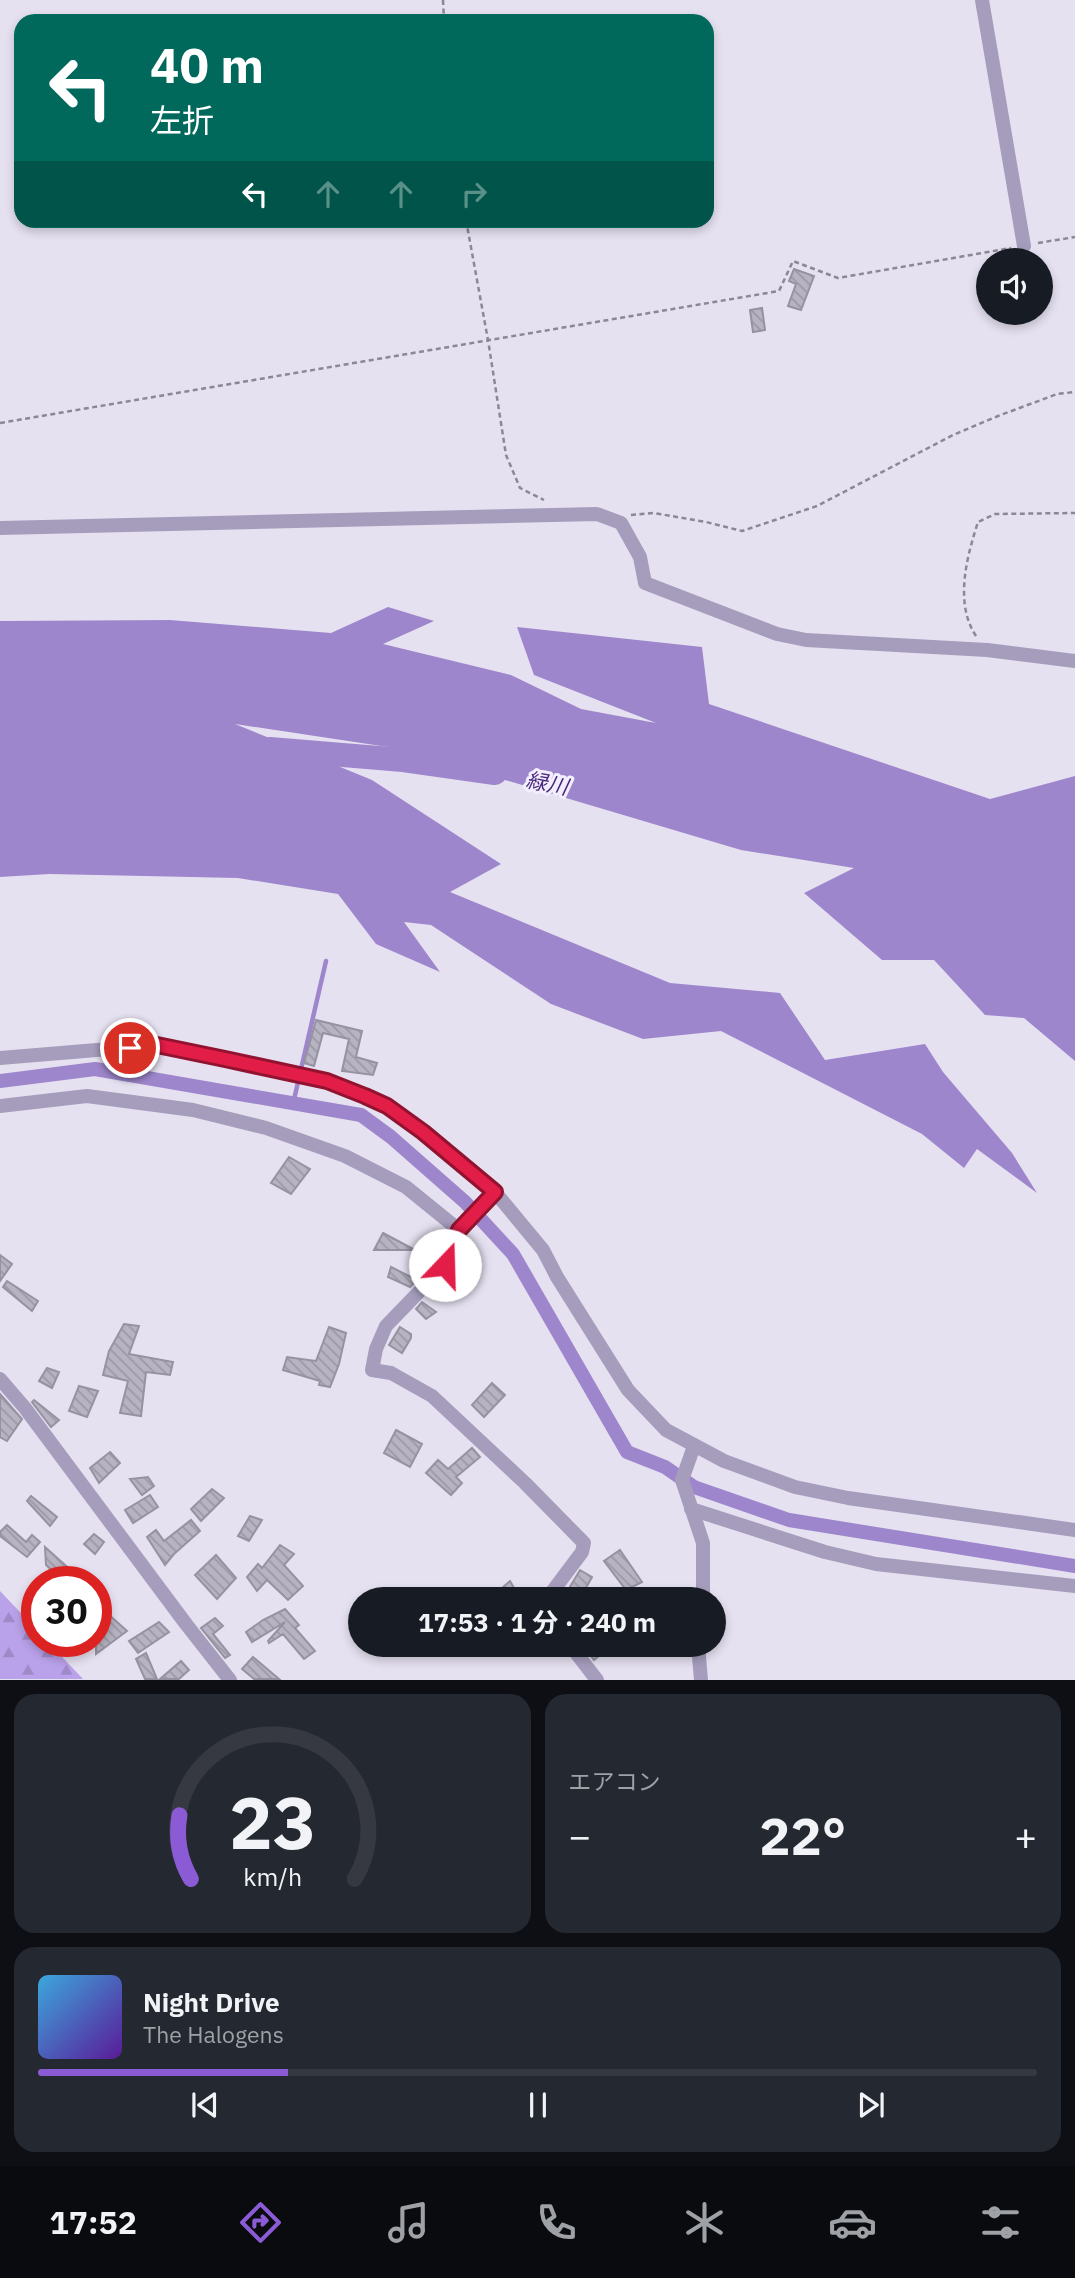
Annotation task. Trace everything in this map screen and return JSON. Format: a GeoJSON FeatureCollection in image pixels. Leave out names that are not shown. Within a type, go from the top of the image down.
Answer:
{"type":"FeatureCollection","features":[{"type":"Feature","properties":{"kind":"street"},"geometry":{"type":"LineString","coordinates":[[982,0],[1024,246]]}},
{"type":"Feature","properties":{"kind":"street"},"geometry":{"type":"LineString","coordinates":[[0,528],[597,514],[621,523],[640,557],[645,583],[777,634],[806,640],[987,650],[1075,661]]}},
{"type":"Feature","properties":{"kind":"street"},"geometry":{"type":"LineString","coordinates":[[0,1058],[157,1045],[327,1081],[387,1106],[495,1192],[543,1250],[628,1390],[666,1430],[724,1461],[795,1488],[1075,1530]]}},
{"type":"Feature","properties":{"kind":"street"},"geometry":{"type":"LineString","coordinates":[[0,1106],[87,1096],[193,1110],[266,1128],[345,1156],[406,1187],[459,1230]]}},
{"type":"Feature","properties":{"kind":"street"},"geometry":{"type":"LineString","coordinates":[[495,1192],[459,1230],[445,1265],[386,1326],[376,1349],[372,1370],[391,1373],[432,1396],[525,1483],[584,1543],[582,1552],[555,1587]]}},
{"type":"Feature","properties":{"kind":"street"},"geometry":{"type":"LineString","coordinates":[[0,1379],[25,1408],[230,1679]]}},
{"type":"Feature","properties":{"kind":"street"},"geometry":{"type":"LineString","coordinates":[[694,1447],[682,1480],[703,1543],[703,1587]]}},
{"type":"Feature","properties":{"kind":"street"},"geometry":{"type":"LineString","coordinates":[[691,1509],[825,1552],[876,1564],[1075,1586]]}},
{"type":"Feature","properties":{"kind":"street"},"geometry":{"type":"LineString","coordinates":[[580,1657],[597,1679]]}},
{"type":"Feature","properties":{"kind":"street"},"geometry":{"type":"LineString","coordinates":[[699,1657],[701,1679]]}},
{"type":"Feature","properties":{"kind":"path"},"geometry":{"type":"LineString","coordinates":[[467,228],[506,455],[520,488],[540,500],[553,501]]}},
{"type":"Feature","properties":{"kind":"path"},"geometry":{"type":"LineString","coordinates":[[0,423],[779,291],[793,261],[838,278],[1075,237]]}},
{"type":"Feature","properties":{"kind":"path"},"geometry":{"type":"LineString","coordinates":[[621,523],[626,515],[654,513],[742,531],[817,506],[953,435],[1057,394],[1075,392]]}},
{"type":"Feature","properties":{"kind":"path"},"geometry":{"type":"LineString","coordinates":[[987,650],[974,632],[964,601],[967,555],[978,522],[995,514],[1075,513]]}},
{"type":"Feature","properties":{"kind":"green space"},"geometry":{"type":"Polygon","coordinates":[[[0,1591],[21,1613],[21,1657],[62,1657],[83,1679],[0,1679],[0,1591]]]}},
{"type":"Feature","properties":{"kind":"water"},"geometry":{"type":"Polygon","coordinates":[[[388,607],[434,621],[383,644],[511,675],[581,709],[656,723],[534,675],[517,627],[702,647],[709,704],[990,799],[1075,776],[1075,1061],[1024,1018],[985,1015],[934,960],[882,960],[804,893],[854,868],[741,850],[401,749],[235,724],[372,780],[501,864],[450,892],[670,983],[780,993],[825,1060],[925,1044],[943,1072],[1012,1153],[1037,1193],[977,1149],[964,1168],[922,1134],[721,1031],[643,1039],[551,1004],[431,925],[404,922],[440,972],[376,944],[338,894],[238,878],[49,874],[0,877],[0,621],[170,620],[331,633],[388,607]]]}},
{"type":"Feature","properties":{"kind":"building"},"geometry":{"type":"Polygon","coordinates":[[[794,269],[814,276],[801,310],[788,306],[796,284],[789,281],[794,269]]]}},
{"type":"Feature","properties":{"kind":"building"},"geometry":{"type":"Polygon","coordinates":[[[762,308],[765,330],[753,332],[750,310],[762,308]]]}},
{"type":"Feature","properties":{"kind":"building"},"geometry":{"type":"Polygon","coordinates":[[[316,1020],[362,1031],[356,1057],[377,1063],[373,1075],[342,1071],[349,1039],[323,1033],[314,1066],[304,1063],[316,1020]]]}},
{"type":"Feature","properties":{"kind":"building"},"geometry":{"type":"Polygon","coordinates":[[[289,1157],[310,1169],[291,1194],[271,1183],[289,1157]]]}},
{"type":"Feature","properties":{"kind":"building"},"geometry":{"type":"Polygon","coordinates":[[[383,1233],[415,1250],[374,1250],[383,1233]]]}},
{"type":"Feature","properties":{"kind":"building"},"geometry":{"type":"Polygon","coordinates":[[[0,1255],[12,1264],[0,1281],[0,1255]]]}},
{"type":"Feature","properties":{"kind":"building"},"geometry":{"type":"Polygon","coordinates":[[[391,1267],[417,1280],[410,1287],[388,1277],[391,1267]]]}},
{"type":"Feature","properties":{"kind":"building"},"geometry":{"type":"Polygon","coordinates":[[[7,1281],[38,1301],[32,1311],[3,1287],[7,1281]]]}},
{"type":"Feature","properties":{"kind":"building"},"geometry":{"type":"Polygon","coordinates":[[[422,1302],[436,1312],[426,1319],[416,1309],[422,1302]]]}},
{"type":"Feature","properties":{"kind":"building"},"geometry":{"type":"Polygon","coordinates":[[[124,1324],[139,1326],[129,1354],[173,1362],[170,1375],[146,1372],[141,1416],[120,1413],[128,1381],[103,1375],[109,1351],[124,1324]]]}},
{"type":"Feature","properties":{"kind":"building"},"geometry":{"type":"Polygon","coordinates":[[[329,1327],[346,1333],[330,1387],[319,1385],[320,1381],[283,1370],[287,1357],[316,1361],[329,1327]]]}},
{"type":"Feature","properties":{"kind":"building"},"geometry":{"type":"Polygon","coordinates":[[[400,1327],[411,1334],[402,1353],[389,1345],[400,1327]]]}},
{"type":"Feature","properties":{"kind":"building"},"geometry":{"type":"Polygon","coordinates":[[[47,1368],[59,1372],[52,1388],[39,1381],[47,1368]]]}},
{"type":"Feature","properties":{"kind":"building"},"geometry":{"type":"Polygon","coordinates":[[[492,1383],[505,1395],[484,1417],[472,1405],[492,1383]]]}},
{"type":"Feature","properties":{"kind":"building"},"geometry":{"type":"Polygon","coordinates":[[[79,1386],[98,1391],[87,1417],[69,1411],[79,1386]]]}},
{"type":"Feature","properties":{"kind":"building"},"geometry":{"type":"Polygon","coordinates":[[[0,1394],[22,1419],[7,1441],[0,1437],[0,1394]]]}},
{"type":"Feature","properties":{"kind":"building"},"geometry":{"type":"Polygon","coordinates":[[[34,1400],[59,1420],[51,1427],[32,1402],[34,1400]]]}},
{"type":"Feature","properties":{"kind":"building"},"geometry":{"type":"Polygon","coordinates":[[[396,1430],[422,1444],[410,1467],[384,1453],[396,1430]]]}},
{"type":"Feature","properties":{"kind":"building"},"geometry":{"type":"Polygon","coordinates":[[[472,1448],[480,1457],[456,1477],[462,1483],[451,1495],[426,1473],[438,1460],[448,1469],[472,1448]]]}},
{"type":"Feature","properties":{"kind":"building"},"geometry":{"type":"Polygon","coordinates":[[[110,1452],[120,1463],[99,1483],[90,1468],[110,1452]]]}},
{"type":"Feature","properties":{"kind":"building"},"geometry":{"type":"Polygon","coordinates":[[[148,1477],[154,1486],[142,1495],[130,1479],[148,1477]]]}},
{"type":"Feature","properties":{"kind":"building"},"geometry":{"type":"Polygon","coordinates":[[[212,1489],[224,1498],[201,1521],[191,1509],[212,1489]]]}},
{"type":"Feature","properties":{"kind":"building"},"geometry":{"type":"Polygon","coordinates":[[[150,1495],[158,1507],[133,1523],[125,1510],[150,1495]]]}},
{"type":"Feature","properties":{"kind":"building"},"geometry":{"type":"Polygon","coordinates":[[[31,1496],[57,1517],[50,1526],[27,1501],[31,1496]]]}},
{"type":"Feature","properties":{"kind":"building"},"geometry":{"type":"Polygon","coordinates":[[[250,1516],[262,1520],[249,1541],[238,1536],[250,1516]]]}},
{"type":"Feature","properties":{"kind":"building"},"geometry":{"type":"Polygon","coordinates":[[[191,1520],[200,1531],[165,1565],[147,1537],[156,1530],[164,1541],[191,1520]]]}},
{"type":"Feature","properties":{"kind":"building"},"geometry":{"type":"Polygon","coordinates":[[[7,1525],[26,1542],[32,1535],[40,1542],[27,1557],[0,1536],[0,1532],[7,1525]]]}},
{"type":"Feature","properties":{"kind":"building"},"geometry":{"type":"Polygon","coordinates":[[[94,1534],[104,1542],[95,1554],[84,1544],[94,1534]]]}},
{"type":"Feature","properties":{"kind":"building"},"geometry":{"type":"Polygon","coordinates":[[[280,1545],[294,1554],[284,1565],[303,1586],[288,1600],[267,1580],[257,1591],[247,1577],[258,1564],[262,1568],[280,1545]]]}},
{"type":"Feature","properties":{"kind":"building"},"geometry":{"type":"Polygon","coordinates":[[[45,1547],[66,1566],[47,1566],[45,1547]]]}},
{"type":"Feature","properties":{"kind":"building"},"geometry":{"type":"Polygon","coordinates":[[[620,1550],[642,1582],[632,1587],[624,1587],[604,1561],[620,1550]]]}},
{"type":"Feature","properties":{"kind":"building"},"geometry":{"type":"Polygon","coordinates":[[[216,1555],[236,1578],[217,1599],[195,1575],[216,1555]]]}},
{"type":"Feature","properties":{"kind":"building"},"geometry":{"type":"Polygon","coordinates":[[[580,1570],[592,1577],[586,1587],[570,1587],[580,1570]]]}},
{"type":"Feature","properties":{"kind":"building"},"geometry":{"type":"Polygon","coordinates":[[[510,1581],[513,1587],[503,1587],[510,1581]]]}},
{"type":"Feature","properties":{"kind":"building"},"geometry":{"type":"Polygon","coordinates":[[[285,1609],[299,1625],[295,1628],[315,1651],[304,1659],[283,1634],[269,1643],[285,1622],[252,1642],[246,1632],[285,1609]]]}},
{"type":"Feature","properties":{"kind":"building"},"geometry":{"type":"Polygon","coordinates":[[[112,1618],[127,1631],[112,1642],[112,1618]]]}},
{"type":"Feature","properties":{"kind":"building"},"geometry":{"type":"Polygon","coordinates":[[[215,1618],[223,1626],[213,1634],[230,1655],[225,1658],[201,1628],[215,1618]]]}},
{"type":"Feature","properties":{"kind":"building"},"geometry":{"type":"Polygon","coordinates":[[[159,1622],[169,1632],[138,1653],[129,1641],[159,1622]]]}},
{"type":"Feature","properties":{"kind":"building"},"geometry":{"type":"Polygon","coordinates":[[[146,1653],[157,1679],[145,1679],[136,1659],[146,1653]]]}},
{"type":"Feature","properties":{"kind":"building"},"geometry":{"type":"Polygon","coordinates":[[[253,1657],[279,1679],[254,1679],[242,1669],[253,1657]]]}},
{"type":"Feature","properties":{"kind":"building"},"geometry":{"type":"Polygon","coordinates":[[[181,1661],[189,1670],[179,1679],[160,1679],[181,1661]]]}},
{"type":"Feature","properties":{"kind":"waterway","name":"緑川"},"geometry":{"type":"LineString","coordinates":[[270,749],[403,760],[495,773]]}},
{"type":"Feature","properties":{"kind":"waterway"},"geometry":{"type":"LineString","coordinates":[[293,1104],[326,961]]}},
{"type":"Feature","properties":{"kind":"waterway"},"geometry":{"type":"LineString","coordinates":[[0,1081],[95,1069],[361,1115],[391,1137],[465,1202],[513,1254],[627,1452],[665,1467],[694,1487],[789,1520],[1075,1566]]}},
{"type":"Feature","properties":{"kind":"route"},"geometry":{"type":"LineString","coordinates":[[130,1048],[157,1045],[271,1068],[327,1081],[387,1106],[495,1192],[459,1230],[445,1265]]}}]}
